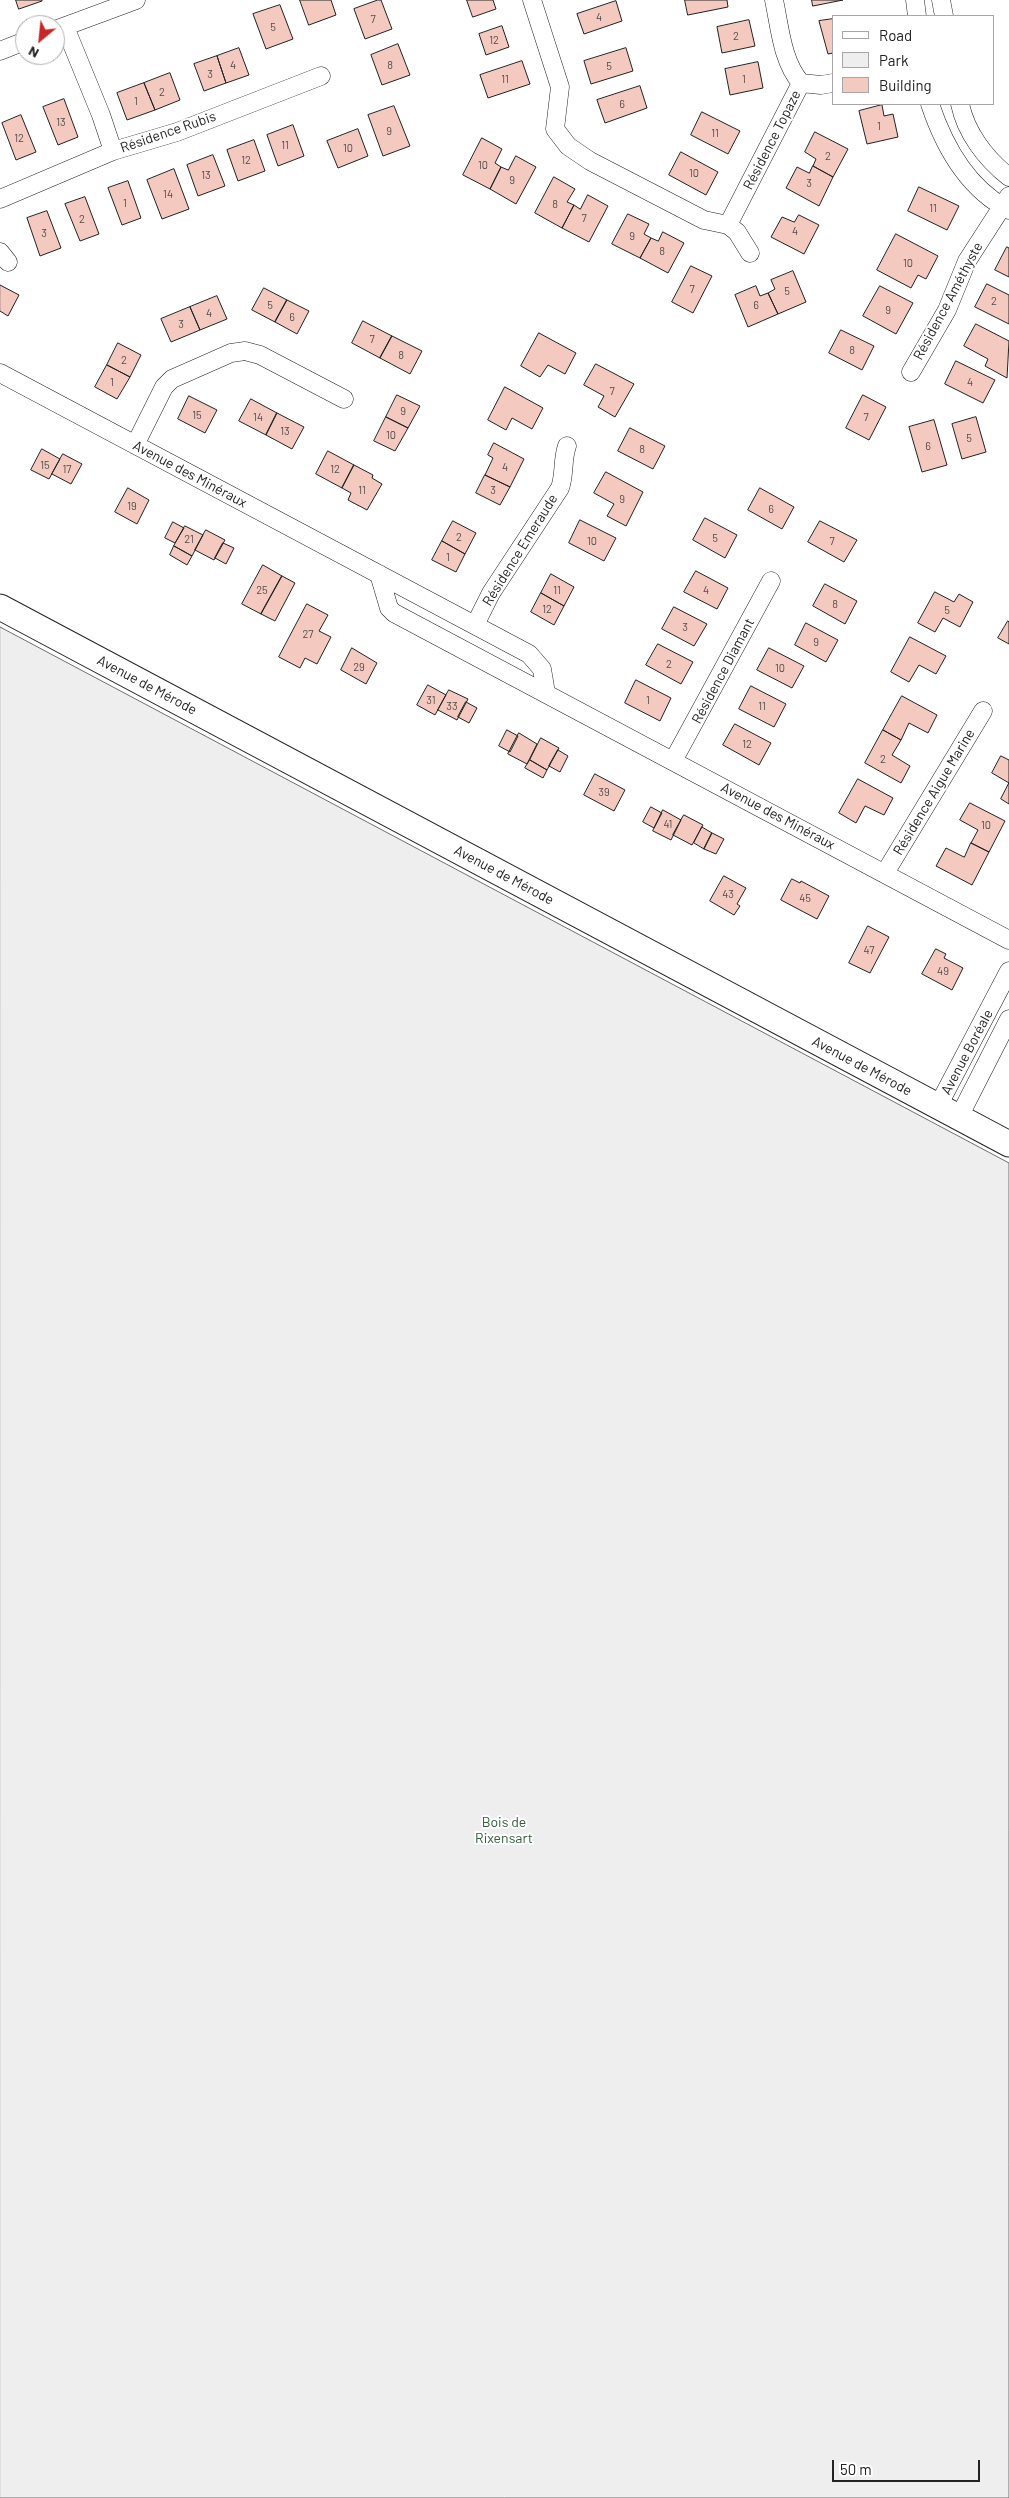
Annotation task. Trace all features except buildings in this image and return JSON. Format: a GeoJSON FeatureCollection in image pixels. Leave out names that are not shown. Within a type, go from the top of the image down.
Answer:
{"type":"FeatureCollection","features":[{"type":"Feature","properties":{"kind":"street"},"geometry":{"type":"LineString","coordinates":[[65,26],[136,0]]}},
{"type":"Feature","properties":{"kind":"street"},"geometry":{"type":"LineString","coordinates":[[532,0],[560,87],[555,129],[568,146],[590,161],[704,220],[728,225],[737,232],[750,253]]}},
{"type":"Feature","properties":{"kind":"street"},"geometry":{"type":"LineString","coordinates":[[774,0],[788,63],[792,73],[801,83]]}},
{"type":"Feature","properties":{"kind":"street"},"geometry":{"type":"LineString","coordinates":[[915,0],[917,15]]}},
{"type":"Feature","properties":{"kind":"street"},"geometry":{"type":"LineString","coordinates":[[942,0],[944,15]]}},
{"type":"Feature","properties":{"kind":"street","name":"Résidence Rubis"},"geometry":{"type":"LineString","coordinates":[[65,39],[101,115],[113,151],[177,132],[321,76]]}},
{"type":"Feature","properties":{"kind":"street"},"geometry":{"type":"LineString","coordinates":[[0,51],[15,46]]}},
{"type":"Feature","properties":{"kind":"street","name":"Résidence Topaze"},"geometry":{"type":"LineString","coordinates":[[728,225],[801,83],[821,85],[832,83]]}},
{"type":"Feature","properties":{"kind":"street"},"geometry":{"type":"LineString","coordinates":[[930,105],[952,155],[973,180],[1007,204]]}},
{"type":"Feature","properties":{"kind":"street"},"geometry":{"type":"LineString","coordinates":[[960,105],[962,118],[979,146],[991,161],[1009,177]]}},
{"type":"Feature","properties":{"kind":"street"},"geometry":{"type":"LineString","coordinates":[[0,199],[113,151]]}},
{"type":"Feature","properties":{"kind":"street","name":"Résidence Améthyste"},"geometry":{"type":"LineString","coordinates":[[911,372],[946,310],[967,261],[1007,204]]}},
{"type":"Feature","properties":{"kind":"street"},"geometry":{"type":"LineString","coordinates":[[136,445],[164,387],[172,379],[231,353],[245,351],[260,355],[344,399]]}},
{"type":"Feature","properties":{"kind":"street","name":"Avenue des Minéraux"},"geometry":{"type":"LineString","coordinates":[[0,373],[529,654],[538,661],[542,669],[546,693]]}},
{"type":"Feature","properties":{"kind":"street","name":"Résidence Emeraude"},"geometry":{"type":"LineString","coordinates":[[475,625],[491,593],[560,488],[563,480],[563,458],[566,446]]}},
{"type":"Feature","properties":{"kind":"street","name":"Avenue des Minéraux"},"geometry":{"type":"LineString","coordinates":[[379,574],[389,608],[394,614],[1009,940]]}},
{"type":"Feature","properties":{"kind":"street","name":"Résidence Diamant"},"geometry":{"type":"LineString","coordinates":[[673,761],[771,581]]}},
{"type":"Feature","properties":{"kind":"street","name":"Avenue de Mérode"},"geometry":{"type":"LineString","coordinates":[[0,607],[1009,1144]]}},
{"type":"Feature","properties":{"kind":"street","name":"Résidence Aigue Marine"},"geometry":{"type":"LineString","coordinates":[[885,873],[984,711]]}},
{"type":"Feature","properties":{"kind":"street","name":"Avenue Boréale"},"geometry":{"type":"LineString","coordinates":[[949,1112],[1009,971]]}},
{"type":"Feature","properties":{"kind":"street","name":"Avenue Boréale"},"geometry":{"type":"LineString","coordinates":[[949,1112],[1009,1019]]}},
{"type":"Feature","properties":{"kind":"green space","name":"Bois de Rixensart"},"geometry":{"type":"Polygon","coordinates":[[[0,627],[1009,1163],[1009,2498],[0,2498],[0,627]]]}}]}
